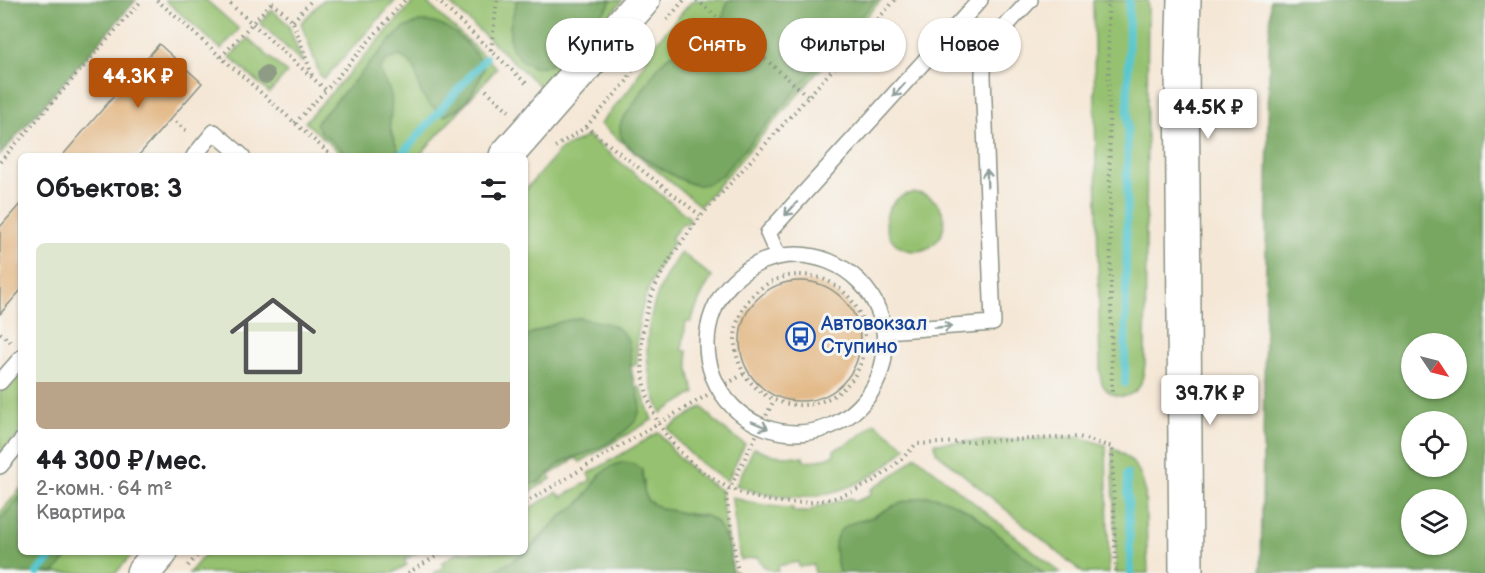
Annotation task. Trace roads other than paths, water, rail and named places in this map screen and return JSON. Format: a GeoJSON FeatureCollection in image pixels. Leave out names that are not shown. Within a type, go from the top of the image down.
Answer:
{"type":"FeatureCollection","features":[{"type":"Feature","properties":{"kind":"main road"},"geometry":{"type":"LineString","coordinates":[[1184,0],[1182,73],[1186,573]]}},
{"type":"Feature","properties":{"kind":"main road"},"geometry":{"type":"LineString","coordinates":[[509,153],[652,13]]}},
{"type":"Feature","properties":{"kind":"main road"},"geometry":{"type":"LineString","coordinates":[[143,573],[158,555]]}},
{"type":"Feature","properties":{"kind":"lane"},"geometry":{"type":"LineString","coordinates":[[778,256],[768,233],[980,0]]}},
{"type":"Feature","properties":{"kind":"lane"},"geometry":{"type":"LineString","coordinates":[[885,331],[993,323],[984,63],[988,50],[996,38],[1030,0]]}},
{"type":"Feature","properties":{"kind":"lane"},"geometry":{"type":"LineString","coordinates":[[196,153],[214,132],[238,153]]}},
{"type":"Feature","properties":{"kind":"lane"},"geometry":{"type":"LineString","coordinates":[[807,255],[835,263],[859,280],[876,303],[885,331],[884,361],[874,388],[856,411],[833,426],[808,433],[781,433],[755,424],[734,409],[718,389],[708,363],[706,336],[713,310],[728,285],[751,267],[778,256],[807,255]]}},
{"type":"Feature","properties":{"kind":"lane"},"geometry":{"type":"LineString","coordinates":[[0,382],[18,361]]}},
{"type":"Feature","properties":{"kind":"lane"},"geometry":{"type":"LineString","coordinates":[[0,466],[18,445]]}},
{"type":"Feature","properties":{"kind":"waterway"},"geometry":{"type":"LineString","coordinates":[[1125,383],[1129,0]]}},
{"type":"Feature","properties":{"kind":"waterway"},"geometry":{"type":"LineString","coordinates":[[403,153],[486,58]]}},
{"type":"Feature","properties":{"kind":"waterway"},"geometry":{"type":"LineString","coordinates":[[1127,474],[1131,573]]}},
{"type":"Feature","properties":{"kind":"waterway"},"geometry":{"type":"LineString","coordinates":[[37,573],[53,555]]}},
{"type":"Feature","properties":{"kind":"place","name":"Автовокзал Ступино"},"geometry":{"type":"Point","coordinates":[800,336]}}]}
